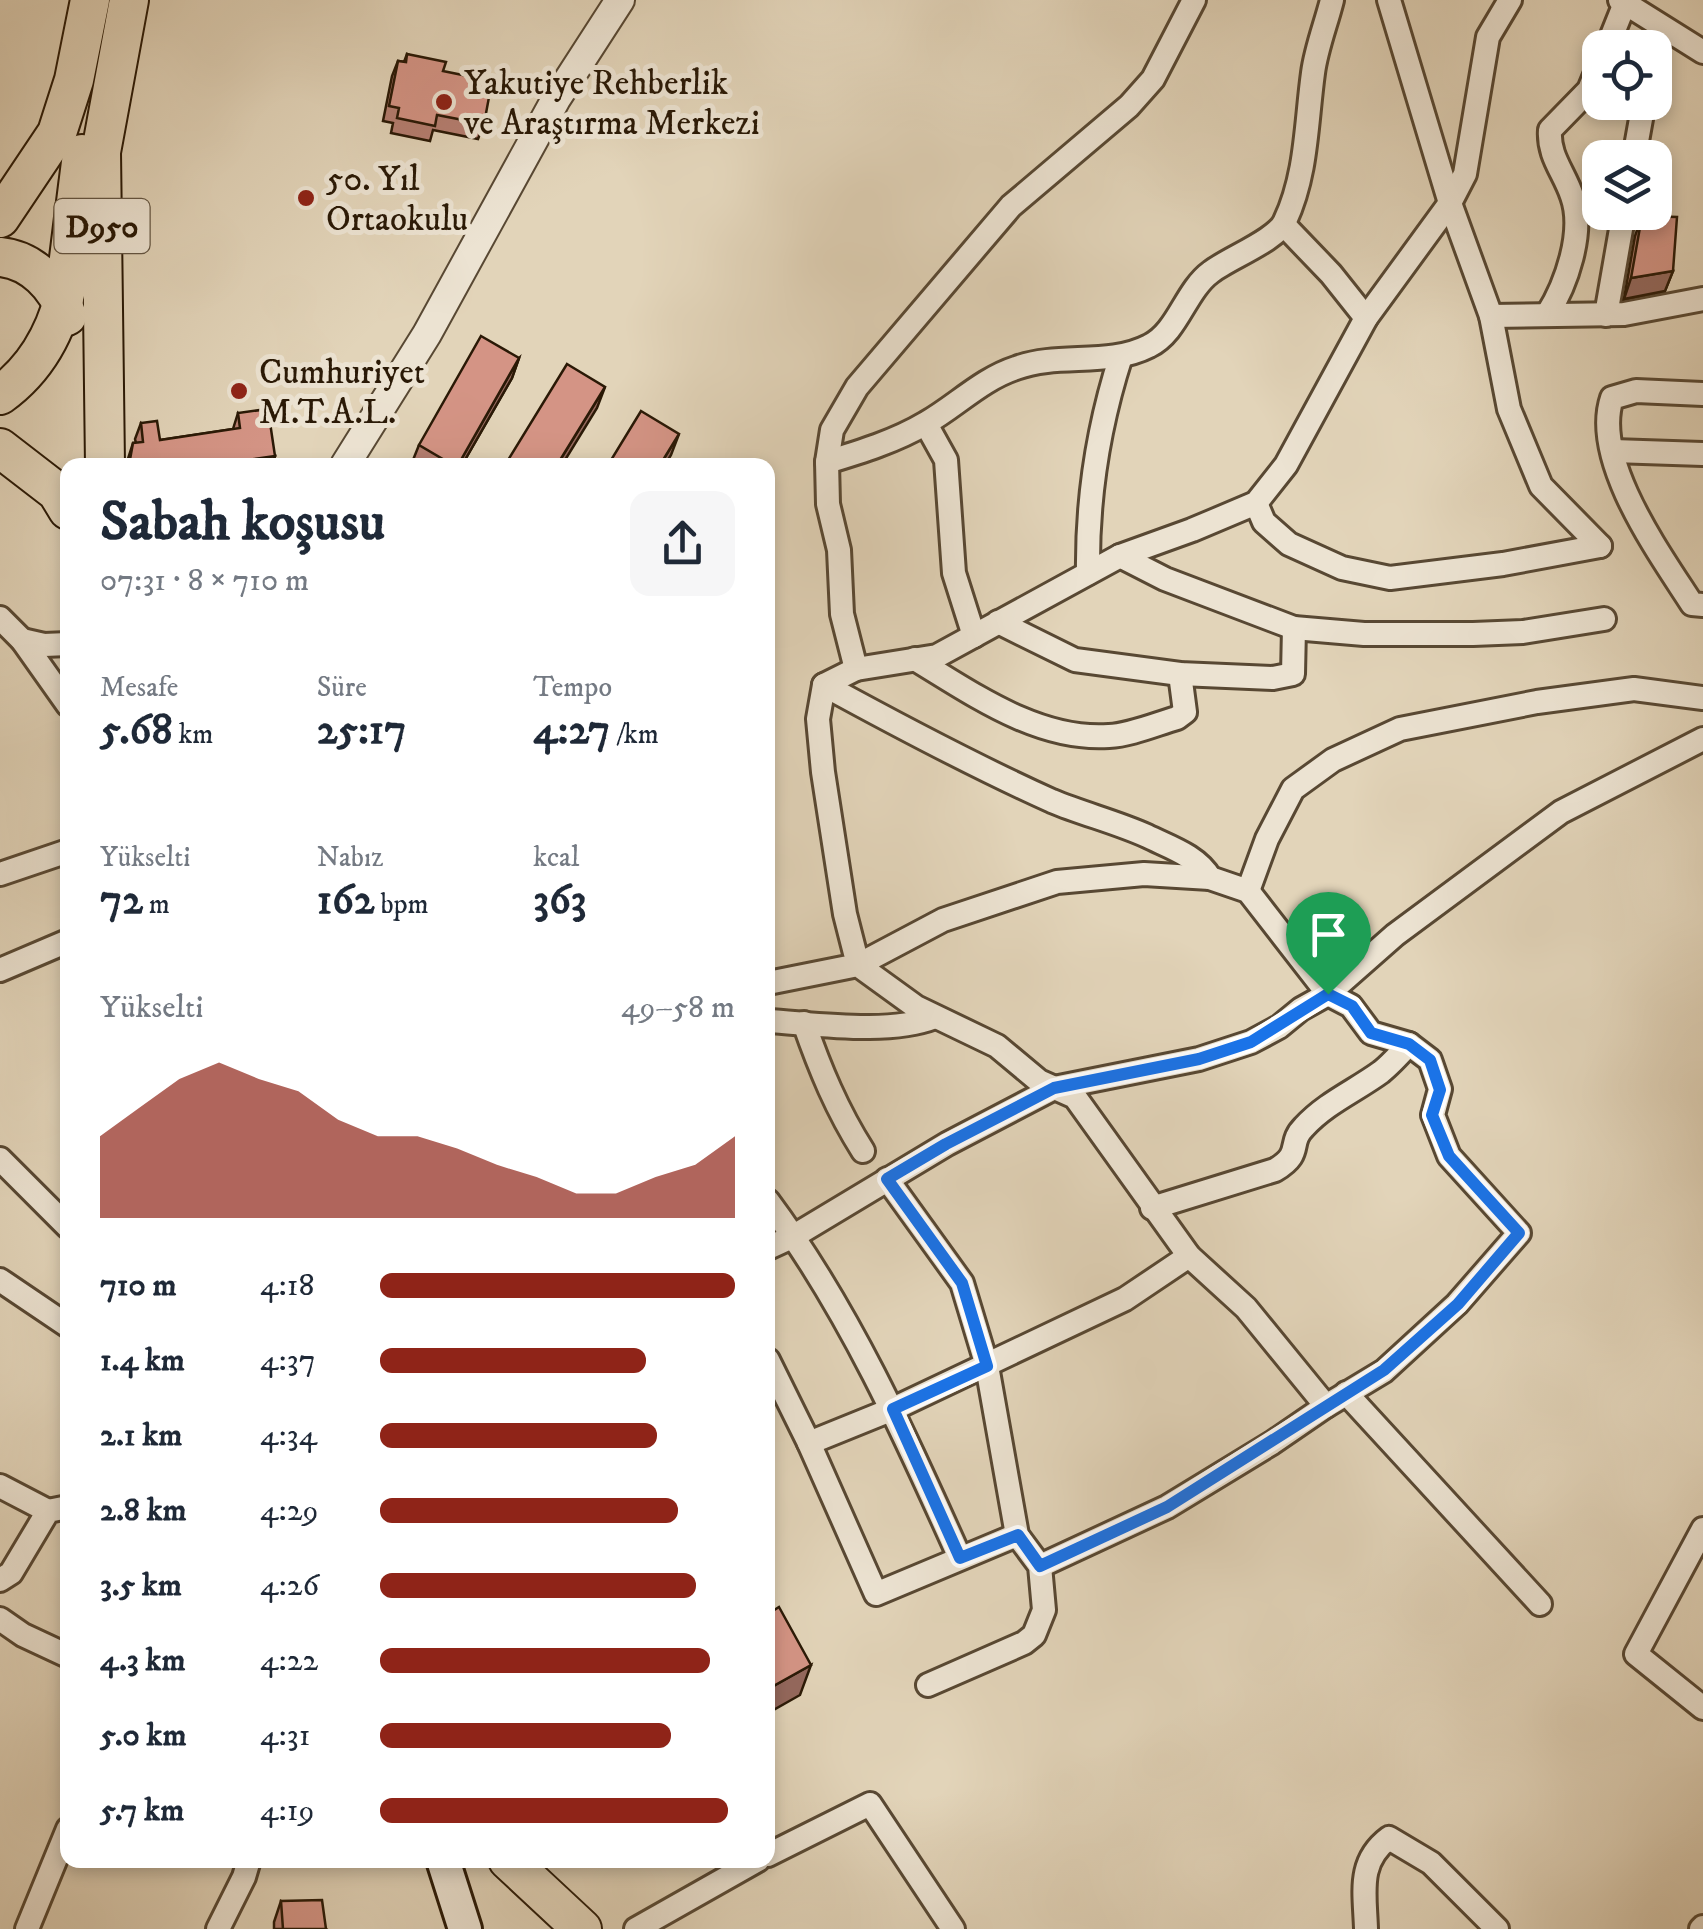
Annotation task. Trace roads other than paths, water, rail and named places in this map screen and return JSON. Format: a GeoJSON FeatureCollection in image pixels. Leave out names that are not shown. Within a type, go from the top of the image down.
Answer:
{"type":"FeatureCollection","features":[{"type":"Feature","properties":{"kind":"highway","name":"D950"},"geometry":{"type":"LineString","coordinates":[[0,218],[57,133],[74,80],[90,0]]}},
{"type":"Feature","properties":{"kind":"highway"},"geometry":{"type":"LineString","coordinates":[[63,306],[82,155],[111,0]]}},
{"type":"Feature","properties":{"kind":"highway","name":"D950"},"geometry":{"type":"LineString","coordinates":[[105,458],[102,152],[129,0]]}},
{"type":"Feature","properties":{"kind":"highway"},"geometry":{"type":"LineString","coordinates":[[0,395],[37,361],[63,306],[102,152]]}},
{"type":"Feature","properties":{"kind":"highway"},"geometry":{"type":"LineString","coordinates":[[0,257],[33,267],[63,306],[84,366],[105,458]]}},
{"type":"Feature","properties":{"kind":"highway"},"geometry":{"type":"LineString","coordinates":[[0,448],[60,498]]}},
{"type":"Feature","properties":{"kind":"highway"},"geometry":{"type":"LineString","coordinates":[[485,1868],[547,1929]]}},
{"type":"Feature","properties":{"kind":"highway"},"geometry":{"type":"LineString","coordinates":[[517,1868],[582,1929]]}},
{"type":"Feature","properties":{"kind":"main road"},"geometry":{"type":"LineString","coordinates":[[446,1868],[465,1929]]}},
{"type":"Feature","properties":{"kind":"street"},"geometry":{"type":"LineString","coordinates":[[349,458],[427,334],[556,99],[620,0]]}},
{"type":"Feature","properties":{"kind":"street"},"geometry":{"type":"LineString","coordinates":[[856,669],[842,614],[839,550],[828,504],[827,462],[832,430],[857,387],[1012,206],[1129,106],[1153,79],[1194,0]]}},
{"type":"Feature","properties":{"kind":"street"},"geometry":{"type":"LineString","coordinates":[[827,462],[926,424],[963,396],[1012,368],[1037,362],[1121,356],[1152,345],[1164,336],[1197,284],[1284,225],[1305,162],[1313,72],[1332,0]]}},
{"type":"Feature","properties":{"kind":"street"},"geometry":{"type":"LineString","coordinates":[[1256,502],[1264,522],[1289,544],[1342,568],[1390,578],[1504,564],[1600,546],[1542,486],[1509,409],[1490,316],[1450,203],[1389,0]]}},
{"type":"Feature","properties":{"kind":"street"},"geometry":{"type":"LineString","coordinates":[[824,685],[856,669],[936,656],[1120,556],[1256,502],[1286,465],[1366,318],[1450,203],[1465,174],[1488,37],[1510,0]]}},
{"type":"Feature","properties":{"kind":"street"},"geometry":{"type":"LineString","coordinates":[[1613,30],[1623,2],[1650,30]]}},
{"type":"Feature","properties":{"kind":"street"},"geometry":{"type":"LineString","coordinates":[[1672,41],[1703,52]]}},
{"type":"Feature","properties":{"kind":"street"},"geometry":{"type":"LineString","coordinates":[[1547,316],[1561,293],[1575,238],[1574,198],[1549,147],[1550,130],[1582,97]]}},
{"type":"Feature","properties":{"kind":"street"},"geometry":{"type":"LineString","coordinates":[[1284,225],[1366,318]]}},
{"type":"Feature","properties":{"kind":"street"},"geometry":{"type":"LineString","coordinates":[[1606,314],[1621,230]]}},
{"type":"Feature","properties":{"kind":"street"},"geometry":{"type":"LineString","coordinates":[[1490,316],[1624,314],[1703,299]]}},
{"type":"Feature","properties":{"kind":"street"},"geometry":{"type":"LineString","coordinates":[[1088,573],[1092,471],[1103,412],[1121,356]]}},
{"type":"Feature","properties":{"kind":"street"},"geometry":{"type":"LineString","coordinates":[[1699,611],[1627,496],[1606,415],[1612,398],[1636,391],[1703,394]]}},
{"type":"Feature","properties":{"kind":"street"},"geometry":{"type":"LineString","coordinates":[[926,424],[946,460],[954,573],[974,636]]}},
{"type":"Feature","properties":{"kind":"street"},"geometry":{"type":"LineString","coordinates":[[1613,450],[1703,454]]}},
{"type":"Feature","properties":{"kind":"street"},"geometry":{"type":"LineString","coordinates":[[1120,556],[1165,579],[1294,628],[1364,634],[1473,634],[1523,632],[1604,620]]}},
{"type":"Feature","properties":{"kind":"street"},"geometry":{"type":"LineString","coordinates":[[0,618],[22,640],[60,694]]}},
{"type":"Feature","properties":{"kind":"street"},"geometry":{"type":"LineString","coordinates":[[998,622],[1075,660],[1180,674],[1274,678],[1294,674],[1294,628]]}},
{"type":"Feature","properties":{"kind":"street"},"geometry":{"type":"LineString","coordinates":[[22,640],[60,644]]}},
{"type":"Feature","properties":{"kind":"street"},"geometry":{"type":"LineString","coordinates":[[915,660],[1003,711],[1064,734],[1110,736],[1177,718],[1185,712],[1180,674]]}},
{"type":"Feature","properties":{"kind":"street"},"geometry":{"type":"LineString","coordinates":[[824,685],[982,769],[1067,807],[1136,831],[1204,866],[1210,878]]}},
{"type":"Feature","properties":{"kind":"street"},"geometry":{"type":"LineString","coordinates":[[824,685],[818,719],[823,772],[845,914],[858,964],[935,1017],[997,1046],[1039,1082],[1075,1096],[1189,1256],[1246,1308],[1326,1406]]}},
{"type":"Feature","properties":{"kind":"street"},"geometry":{"type":"LineString","coordinates":[[1248,892],[1266,839],[1293,789],[1333,760],[1400,729],[1536,702],[1634,690],[1703,698]]}},
{"type":"Feature","properties":{"kind":"street"},"geometry":{"type":"LineString","coordinates":[[775,1245],[946,1144],[1054,1088],[1199,1059],[1251,1042],[1328,994],[1395,934],[1562,812],[1703,740]]}},
{"type":"Feature","properties":{"kind":"street"},"geometry":{"type":"LineString","coordinates":[[0,874],[60,854]]}},
{"type":"Feature","properties":{"kind":"street"},"geometry":{"type":"LineString","coordinates":[[775,982],[858,964],[944,920],[1057,882],[1144,874],[1210,878],[1248,892],[1328,994],[1352,1006],[1371,1033],[1409,1044],[1430,1060],[1440,1090],[1432,1115],[1449,1156],[1519,1233],[1458,1304],[1384,1370],[1167,1507],[1040,1566]]}},
{"type":"Feature","properties":{"kind":"street"},"geometry":{"type":"LineString","coordinates":[[0,970],[60,944]]}},
{"type":"Feature","properties":{"kind":"street"},"geometry":{"type":"LineString","coordinates":[[775,1022],[894,1026],[935,1017]]}},
{"type":"Feature","properties":{"kind":"street"},"geometry":{"type":"LineString","coordinates":[[804,1024],[830,1093],[863,1150]]}},
{"type":"Feature","properties":{"kind":"street"},"geometry":{"type":"LineString","coordinates":[[1152,1208],[1275,1170],[1286,1163],[1296,1151],[1301,1129],[1338,1097],[1386,1068],[1409,1044]]}},
{"type":"Feature","properties":{"kind":"street"},"geometry":{"type":"LineString","coordinates":[[0,1158],[60,1219]]}},
{"type":"Feature","properties":{"kind":"street"},"geometry":{"type":"LineString","coordinates":[[887,1179],[962,1283],[987,1366],[1018,1535],[1040,1566],[1044,1610],[1034,1636],[928,1685]]}},
{"type":"Feature","properties":{"kind":"street"},"geometry":{"type":"LineString","coordinates":[[775,1210],[794,1236],[893,1409],[960,1558]]}},
{"type":"Feature","properties":{"kind":"street"},"geometry":{"type":"LineString","coordinates":[[809,1443],[893,1409],[1125,1299],[1189,1256]]}},
{"type":"Feature","properties":{"kind":"street"},"geometry":{"type":"LineString","coordinates":[[0,1280],[60,1321]]}},
{"type":"Feature","properties":{"kind":"street"},"geometry":{"type":"LineString","coordinates":[[775,1374],[876,1594],[1018,1535]]}},
{"type":"Feature","properties":{"kind":"street"},"geometry":{"type":"LineString","coordinates":[[1346,1393],[1540,1604]]}},
{"type":"Feature","properties":{"kind":"street"},"geometry":{"type":"LineString","coordinates":[[0,1486],[58,1509],[11,1573],[0,1580]]}},
{"type":"Feature","properties":{"kind":"street"},"geometry":{"type":"LineString","coordinates":[[1703,1529],[1636,1654],[1703,1708]]}},
{"type":"Feature","properties":{"kind":"street"},"geometry":{"type":"LineString","coordinates":[[0,1618],[23,1635],[60,1652]]}},
{"type":"Feature","properties":{"kind":"street"},"geometry":{"type":"LineString","coordinates":[[775,1852],[870,1804],[953,1929]]}},
{"type":"Feature","properties":{"kind":"street"},"geometry":{"type":"LineString","coordinates":[[1366,1929],[1364,1878],[1372,1850],[1389,1838],[1431,1863],[1496,1929]]}},
{"type":"Feature","properties":{"kind":"street"},"geometry":{"type":"LineString","coordinates":[[27,1929],[60,1849]]}},
{"type":"Feature","properties":{"kind":"street"},"geometry":{"type":"LineString","coordinates":[[218,1929],[247,1868]]}},
{"type":"Feature","properties":{"kind":"street"},"geometry":{"type":"LineString","coordinates":[[636,1929],[744,1868]]}},
{"type":"Feature","properties":{"kind":"place","name":"Yakutiye Rehberlik ve Araştırma Merkezi"},"geometry":{"type":"Point","coordinates":[444,102]}},
{"type":"Feature","properties":{"kind":"place","name":"50. Yıl Ortaokulu"},"geometry":{"type":"Point","coordinates":[306,198]}},
{"type":"Feature","properties":{"kind":"place","name":"Cumhuriyet M.T.A.L."},"geometry":{"type":"Point","coordinates":[239,391]}}]}
